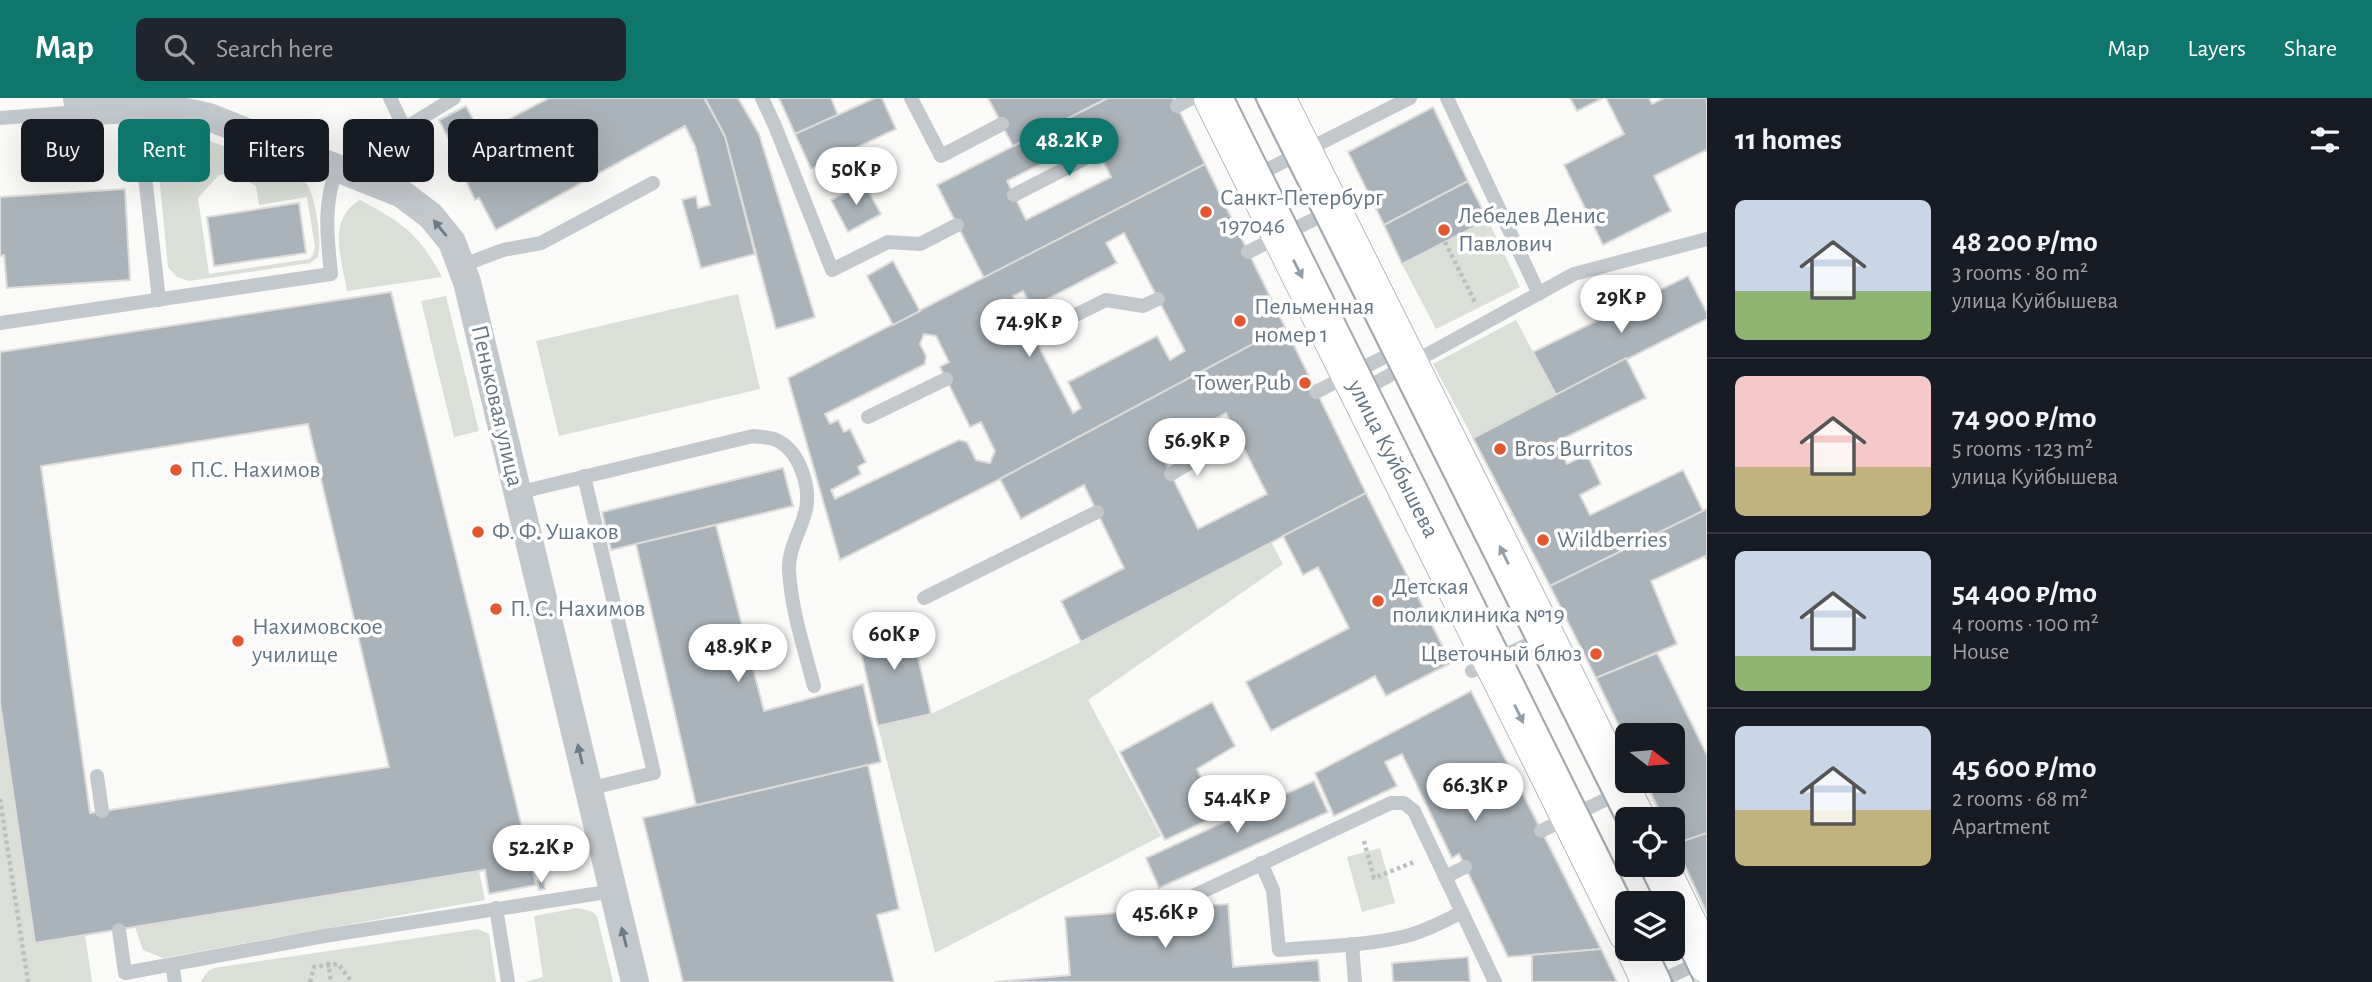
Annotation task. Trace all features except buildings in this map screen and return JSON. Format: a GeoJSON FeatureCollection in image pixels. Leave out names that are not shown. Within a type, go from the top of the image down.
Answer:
{"type":"FeatureCollection","features":[{"type":"Feature","properties":{"kind":"main road"},"geometry":{"type":"LineString","coordinates":[[1276,98],[1629,805]]}},
{"type":"Feature","properties":{"kind":"main road","name":"улица Куйбышева"},"geometry":{"type":"LineString","coordinates":[[1195,102],[1252,177],[1265,244],[1355,383],[1556,824],[1615,913]]}},
{"type":"Feature","properties":{"kind":"main road"},"geometry":{"type":"LineString","coordinates":[[1664,877],[1706,962]]}},
{"type":"Feature","properties":{"kind":"main road"},"geometry":{"type":"LineString","coordinates":[[1641,961],[1651,982]]}},
{"type":"Feature","properties":{"kind":"street","name":"Пеньковая улица"},"geometry":{"type":"LineString","coordinates":[[78,105],[179,109],[209,117],[343,170]]}},
{"type":"Feature","properties":{"kind":"street","name":"Пеньковая улица"},"geometry":{"type":"LineString","coordinates":[[373,182],[402,194],[431,216],[452,242],[461,267],[635,982]]}},
{"type":"Feature","properties":{"kind":"lane"},"geometry":{"type":"LineString","coordinates":[[390,98],[400,119]]}},
{"type":"Feature","properties":{"kind":"lane"},"geometry":{"type":"LineString","coordinates":[[418,119],[454,98]]}},
{"type":"Feature","properties":{"kind":"lane"},"geometry":{"type":"LineString","coordinates":[[762,98],[832,270],[888,242],[920,244],[957,225]]}},
{"type":"Feature","properties":{"kind":"lane"},"geometry":{"type":"LineString","coordinates":[[911,98],[941,156],[1002,124]]}},
{"type":"Feature","properties":{"kind":"lane"},"geometry":{"type":"LineString","coordinates":[[1192,98],[1195,102]]}},
{"type":"Feature","properties":{"kind":"lane"},"geometry":{"type":"LineString","coordinates":[[1252,177],[1410,98]]}},
{"type":"Feature","properties":{"kind":"lane"},"geometry":{"type":"LineString","coordinates":[[1447,98],[1539,294]]}},
{"type":"Feature","properties":{"kind":"lane"},"geometry":{"type":"LineString","coordinates":[[0,117],[78,105]]}},
{"type":"Feature","properties":{"kind":"lane"},"geometry":{"type":"LineString","coordinates":[[143,108],[145,176],[159,300]]}},
{"type":"Feature","properties":{"kind":"lane"},"geometry":{"type":"LineString","coordinates":[[1014,195],[1084,159],[1095,145]]}},
{"type":"Feature","properties":{"kind":"lane"},"geometry":{"type":"LineString","coordinates":[[0,323],[331,274],[326,220],[329,189],[343,177]]}},
{"type":"Feature","properties":{"kind":"lane"},"geometry":{"type":"LineString","coordinates":[[461,267],[503,250],[541,243],[653,183]]}},
{"type":"Feature","properties":{"kind":"lane"},"geometry":{"type":"LineString","coordinates":[[1265,244],[1333,210]]}},
{"type":"Feature","properties":{"kind":"lane"},"geometry":{"type":"LineString","coordinates":[[1316,392],[1355,383],[1405,356],[1485,323],[1574,274],[1707,239]]}},
{"type":"Feature","properties":{"kind":"lane"},"geometry":{"type":"LineString","coordinates":[[1033,336],[1106,300],[1143,306],[1158,299]]}},
{"type":"Feature","properties":{"kind":"lane"},"geometry":{"type":"LineString","coordinates":[[868,417],[946,379]]}},
{"type":"Feature","properties":{"kind":"lane"},"geometry":{"type":"LineString","coordinates":[[1171,474],[1237,434]]}},
{"type":"Feature","properties":{"kind":"lane"},"geometry":{"type":"LineString","coordinates":[[517,493],[753,436],[774,439],[789,449],[800,465],[806,489],[806,512],[795,537],[789,565],[790,590],[814,686]]}},
{"type":"Feature","properties":{"kind":"lane"},"geometry":{"type":"LineString","coordinates":[[584,476],[654,773],[588,789]]}},
{"type":"Feature","properties":{"kind":"lane"},"geometry":{"type":"LineString","coordinates":[[924,598],[1097,512]]}},
{"type":"Feature","properties":{"kind":"lane"},"geometry":{"type":"LineString","coordinates":[[1483,666],[1544,637]]}},
{"type":"Feature","properties":{"kind":"lane"},"geometry":{"type":"LineString","coordinates":[[97,776],[102,811]]}},
{"type":"Feature","properties":{"kind":"lane"},"geometry":{"type":"LineString","coordinates":[[1193,896],[1391,803],[1404,803],[1414,811],[1495,982]]}},
{"type":"Feature","properties":{"kind":"lane"},"geometry":{"type":"LineString","coordinates":[[1556,824],[1629,805]]}},
{"type":"Feature","properties":{"kind":"lane"},"geometry":{"type":"LineString","coordinates":[[1261,863],[1273,890],[1279,950],[1405,936],[1435,926],[1462,912]]}},
{"type":"Feature","properties":{"kind":"lane"},"geometry":{"type":"LineString","coordinates":[[1445,877],[1465,867]]}},
{"type":"Feature","properties":{"kind":"lane"},"geometry":{"type":"LineString","coordinates":[[119,930],[126,978],[172,965],[324,936],[613,891]]}},
{"type":"Feature","properties":{"kind":"lane"},"geometry":{"type":"LineString","coordinates":[[496,908],[508,982]]}},
{"type":"Feature","properties":{"kind":"lane"},"geometry":{"type":"LineString","coordinates":[[1352,944],[1355,982]]}},
{"type":"Feature","properties":{"kind":"lane"},"geometry":{"type":"LineString","coordinates":[[1658,982],[1706,962]]}},
{"type":"Feature","properties":{"kind":"lane"},"geometry":{"type":"LineString","coordinates":[[172,965],[175,982]]}},
{"type":"Feature","properties":{"kind":"path"},"geometry":{"type":"LineString","coordinates":[[1445,242],[1485,323]]}},
{"type":"Feature","properties":{"kind":"path"},"geometry":{"type":"LineString","coordinates":[[0,799],[28,982]]}},
{"type":"Feature","properties":{"kind":"path"},"geometry":{"type":"LineString","coordinates":[[1367,852],[1374,878],[1412,863]]}},
{"type":"Feature","properties":{"kind":"path"},"geometry":{"type":"LineString","coordinates":[[310,982],[314,967],[338,964],[352,982]]}},
{"type":"Feature","properties":{"kind":"shaded area"},"geometry":{"type":"Polygon","coordinates":[[[210,141],[224,146],[224,174],[219,175],[198,198],[209,274],[309,259],[315,247],[307,197],[259,205],[256,186],[249,182],[305,182],[308,186],[314,201],[319,231],[318,257],[310,263],[189,281],[177,277],[168,267],[160,182],[210,182],[210,141]]]}},
{"type":"Feature","properties":{"kind":"shaded area"},"geometry":{"type":"Polygon","coordinates":[[[360,200],[408,231],[426,250],[442,277],[347,291],[340,253],[340,229],[349,208],[360,200]]]}},
{"type":"Feature","properties":{"kind":"shaded area"},"geometry":{"type":"Polygon","coordinates":[[[1488,220],[1520,287],[1436,329],[1402,264],[1488,220]]]}},
{"type":"Feature","properties":{"kind":"shaded area"},"geometry":{"type":"Polygon","coordinates":[[[738,294],[760,389],[559,436],[536,341],[738,294]]]}},
{"type":"Feature","properties":{"kind":"shaded area"},"geometry":{"type":"Polygon","coordinates":[[[446,296],[479,431],[454,437],[421,301],[446,296]]]}},
{"type":"Feature","properties":{"kind":"shaded area"},"geometry":{"type":"Polygon","coordinates":[[[1516,320],[1556,395],[1473,438],[1433,364],[1516,320]]]}},
{"type":"Feature","properties":{"kind":"shaded area"},"geometry":{"type":"Polygon","coordinates":[[[1271,542],[1283,564],[1088,700],[1161,836],[935,953],[878,726],[931,714],[1081,642],[1271,542]]]}},
{"type":"Feature","properties":{"kind":"shaded area"},"geometry":{"type":"Polygon","coordinates":[[[0,703],[35,943],[85,935],[92,982],[0,982],[0,703]]]}},
{"type":"Feature","properties":{"kind":"shaded area"},"geometry":{"type":"Polygon","coordinates":[[[1380,848],[1395,903],[1362,912],[1347,857],[1380,848]]]}},
{"type":"Feature","properties":{"kind":"shaded area"},"geometry":{"type":"Polygon","coordinates":[[[479,871],[485,900],[163,958],[143,950],[135,927],[479,871]]]}},
{"type":"Feature","properties":{"kind":"shaded area"},"geometry":{"type":"Polygon","coordinates":[[[577,908],[591,911],[597,916],[613,982],[524,982],[543,977],[534,916],[577,908]]]}},
{"type":"Feature","properties":{"kind":"shaded area"},"geometry":{"type":"Polygon","coordinates":[[[478,929],[489,934],[496,982],[200,982],[208,971],[214,968],[478,929]]]}},
{"type":"Feature","properties":{"kind":"tram line"},"geometry":{"type":"LineString","coordinates":[[1235,98],[1628,891]]}},
{"type":"Feature","properties":{"kind":"tram line"},"geometry":{"type":"LineString","coordinates":[[1255,98],[1615,819]]}},
{"type":"Feature","properties":{"kind":"tram line"},"geometry":{"type":"LineString","coordinates":[[1643,877],[1650,891]]}},
{"type":"Feature","properties":{"kind":"tram line"},"geometry":{"type":"LineString","coordinates":[[1663,961],[1673,982]]}},
{"type":"Feature","properties":{"kind":"tram line"},"geometry":{"type":"LineString","coordinates":[[1684,961],[1694,982]]}},
{"type":"Feature","properties":{"kind":"place","name":"Санкт-Петербург 197046"},"geometry":{"type":"Point","coordinates":[1206,212]}},
{"type":"Feature","properties":{"kind":"place","name":"Лебедев Денис Павлович"},"geometry":{"type":"Point","coordinates":[1444,230]}},
{"type":"Feature","properties":{"kind":"place","name":"Пельменная номер 1"},"geometry":{"type":"Point","coordinates":[1240,321]}},
{"type":"Feature","properties":{"kind":"place","name":"Tower Pub"},"geometry":{"type":"Point","coordinates":[1305,383]}},
{"type":"Feature","properties":{"kind":"place","name":"Bros Burritos"},"geometry":{"type":"Point","coordinates":[1500,449]}},
{"type":"Feature","properties":{"kind":"place","name":"П.С. Нахимов"},"geometry":{"type":"Point","coordinates":[176,470]}},
{"type":"Feature","properties":{"kind":"place","name":"Ф. Ф. Ушаков"},"geometry":{"type":"Point","coordinates":[478,532]}},
{"type":"Feature","properties":{"kind":"place","name":"Wildberries"},"geometry":{"type":"Point","coordinates":[1543,540]}},
{"type":"Feature","properties":{"kind":"place","name":"Детская поликлиника №19"},"geometry":{"type":"Point","coordinates":[1378,601]}},
{"type":"Feature","properties":{"kind":"place","name":"П. С. Нахимов"},"geometry":{"type":"Point","coordinates":[496,609]}},
{"type":"Feature","properties":{"kind":"place","name":"Нахимовское училище"},"geometry":{"type":"Point","coordinates":[238,641]}},
{"type":"Feature","properties":{"kind":"place","name":"Цветочный блюз"},"geometry":{"type":"Point","coordinates":[1596,654]}}]}
